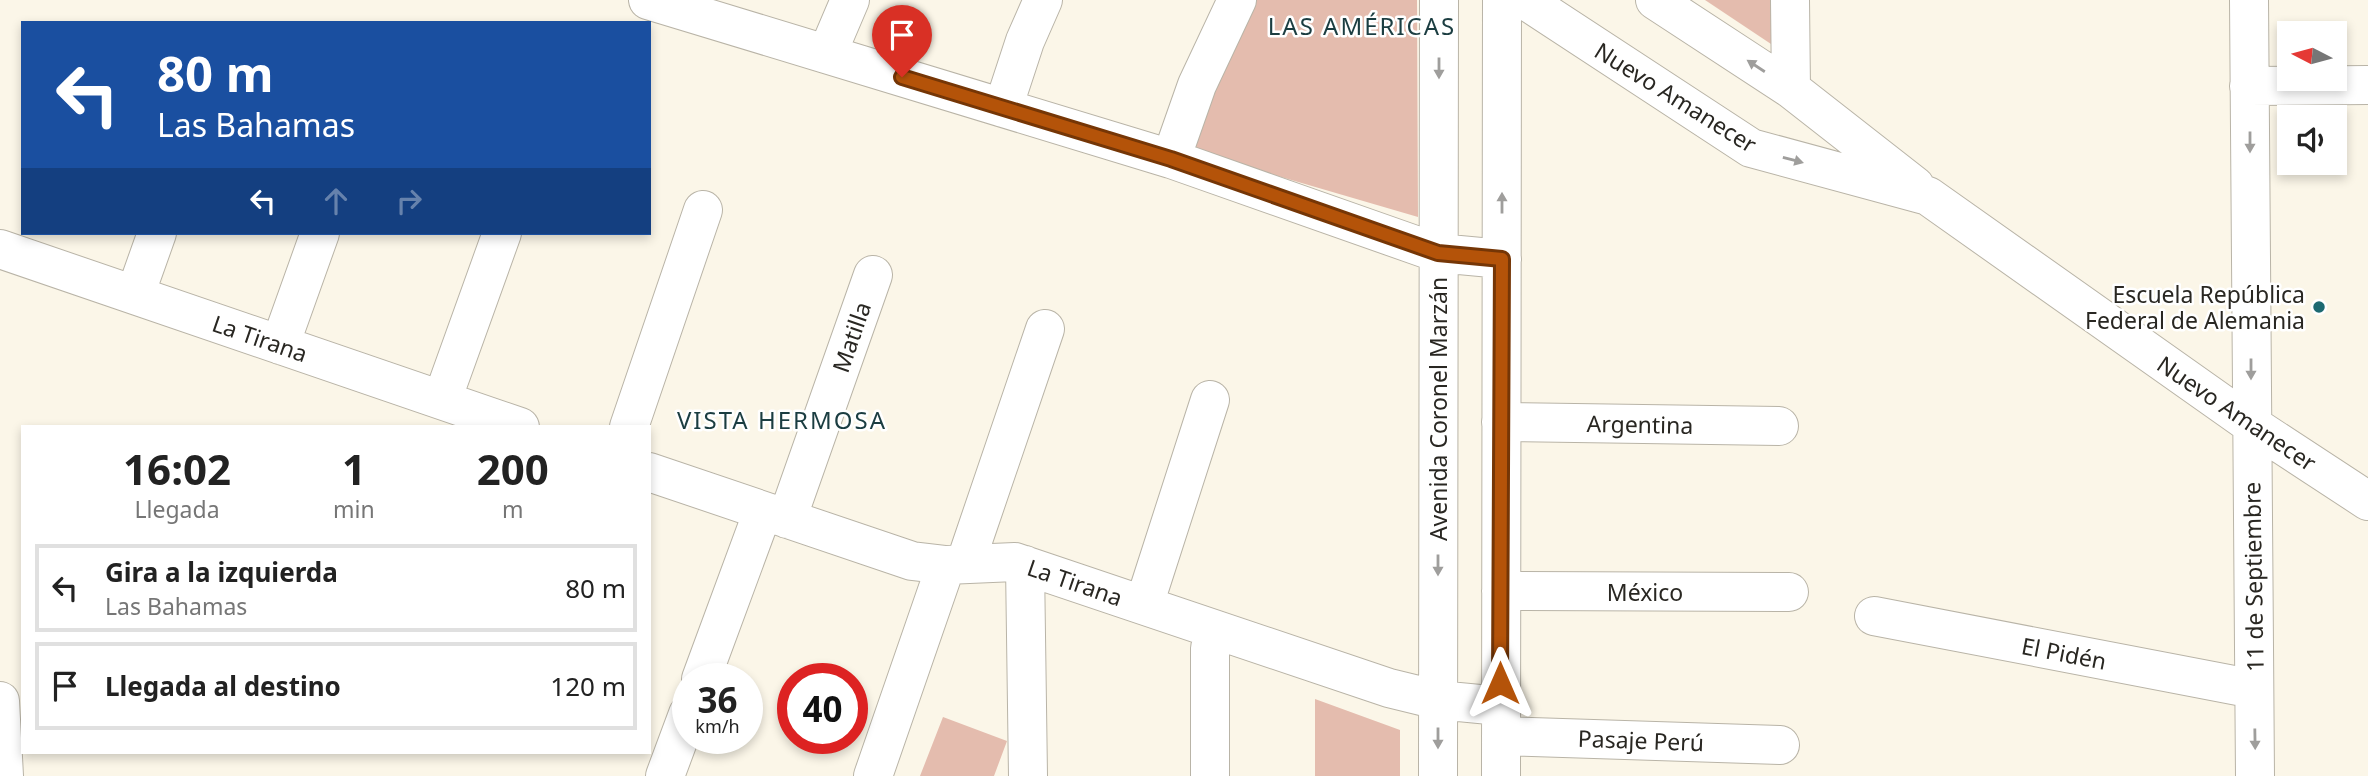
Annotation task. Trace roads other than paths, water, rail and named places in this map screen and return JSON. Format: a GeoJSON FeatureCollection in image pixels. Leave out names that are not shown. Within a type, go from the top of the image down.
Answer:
{"type":"FeatureCollection","features":[{"type":"Feature","properties":{"kind":"street"},"geometry":{"type":"LineString","coordinates":[[827,54],[850,0]]}},
{"type":"Feature","properties":{"kind":"street"},"geometry":{"type":"LineString","coordinates":[[1003,108],[1025,41],[1043,0]]}},
{"type":"Feature","properties":{"kind":"street"},"geometry":{"type":"LineString","coordinates":[[1171,159],[1196,85],[1237,0]]}},
{"type":"Feature","properties":{"kind":"street","name":"Avenida Coronel Marzán"},"geometry":{"type":"LineString","coordinates":[[1438,776],[1439,0]]}},
{"type":"Feature","properties":{"kind":"street"},"geometry":{"type":"LineString","coordinates":[[1500,776],[1502,0]]}},
{"type":"Feature","properties":{"kind":"street","name":"Nuevo Amanecer"},"geometry":{"type":"LineString","coordinates":[[1525,0],[1751,148],[1928,196],[2252,425],[2368,501]]}},
{"type":"Feature","properties":{"kind":"street"},"geometry":{"type":"LineString","coordinates":[[1655,0],[1791,89],[1928,196]]}},
{"type":"Feature","properties":{"kind":"street"},"geometry":{"type":"LineString","coordinates":[[1790,0],[1791,89]]}},
{"type":"Feature","properties":{"kind":"street","name":"11 de Septiembre"},"geometry":{"type":"LineString","coordinates":[[2249,0],[2255,776]]}},
{"type":"Feature","properties":{"kind":"street"},"geometry":{"type":"LineString","coordinates":[[652,1],[1171,159],[1438,253],[1502,259]]}},
{"type":"Feature","properties":{"kind":"street"},"geometry":{"type":"LineString","coordinates":[[2249,86],[2368,85]]}},
{"type":"Feature","properties":{"kind":"street"},"geometry":{"type":"LineString","coordinates":[[630,425],[704,210]]}},
{"type":"Feature","properties":{"kind":"street"},"geometry":{"type":"LineString","coordinates":[[135,295],[156,235]]}},
{"type":"Feature","properties":{"kind":"street"},"geometry":{"type":"LineString","coordinates":[[280,345],[319,235]]}},
{"type":"Feature","properties":{"kind":"street"},"geometry":{"type":"LineString","coordinates":[[442,400],[501,235]]}},
{"type":"Feature","properties":{"kind":"street","name":"La Tirana"},"geometry":{"type":"LineString","coordinates":[[0,249],[514,425]]}},
{"type":"Feature","properties":{"kind":"street","name":"Matilla"},"geometry":{"type":"LineString","coordinates":[[708,663],[775,515],[873,275]]}},
{"type":"Feature","properties":{"kind":"street"},"geometry":{"type":"LineString","coordinates":[[873,776],[1045,329]]}},
{"type":"Feature","properties":{"kind":"street"},"geometry":{"type":"LineString","coordinates":[[1144,605],[1210,400]]}},
{"type":"Feature","properties":{"kind":"street","name":"Argentina"},"geometry":{"type":"LineString","coordinates":[[1502,422],[1779,426]]}},
{"type":"Feature","properties":{"kind":"street","name":"La Tirana"},"geometry":{"type":"LineString","coordinates":[[651,472],[912,561],[955,565],[1000,561],[1025,565],[1389,688],[1438,700],[1500,721]]}},
{"type":"Feature","properties":{"kind":"street"},"geometry":{"type":"LineString","coordinates":[[1025,565],[1028,776]]}},
{"type":"Feature","properties":{"kind":"street","name":"México"},"geometry":{"type":"LineString","coordinates":[[1501,591],[1789,592]]}},
{"type":"Feature","properties":{"kind":"street","name":"El Pidén"},"geometry":{"type":"LineString","coordinates":[[1874,616],[2254,689]]}},
{"type":"Feature","properties":{"kind":"street"},"geometry":{"type":"LineString","coordinates":[[1210,776],[1210,648],[1219,632]]}},
{"type":"Feature","properties":{"kind":"street"},"geometry":{"type":"LineString","coordinates":[[0,701],[4,776]]}},
{"type":"Feature","properties":{"kind":"street","name":"Pasaje Perú"},"geometry":{"type":"LineString","coordinates":[[1500,721],[1780,745]]}},
{"type":"Feature","properties":{"kind":"street"},"geometry":{"type":"LineString","coordinates":[[665,776],[673,754]]}},
{"type":"Feature","properties":{"kind":"place","name":"Escuela República Federal de Alemania"},"geometry":{"type":"Point","coordinates":[2319,307]}},
{"type":"Feature","properties":{"kind":"district","name":"LAS AMÉRICAS"},"geometry":{"type":"Point","coordinates":[1362,25]}},
{"type":"Feature","properties":{"kind":"district","name":"VISTA HERMOSA"},"geometry":{"type":"Point","coordinates":[782,419]}}]}
